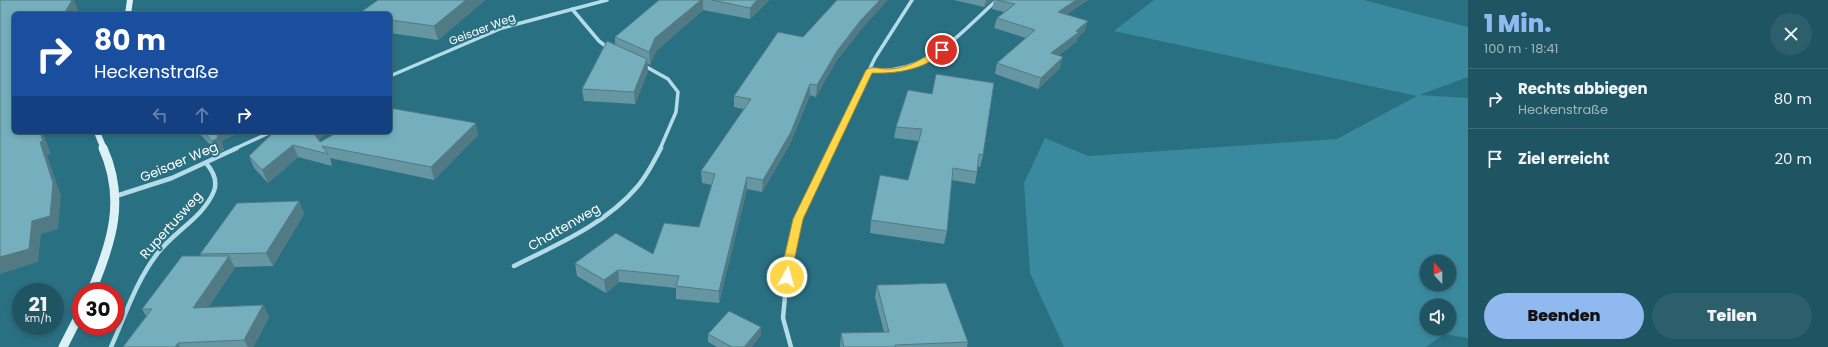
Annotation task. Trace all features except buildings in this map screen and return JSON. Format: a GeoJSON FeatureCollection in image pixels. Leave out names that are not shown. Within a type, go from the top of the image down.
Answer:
{"type":"FeatureCollection","features":[{"type":"Feature","properties":{"kind":"main road"},"geometry":{"type":"LineString","coordinates":[[128,12],[130,0]]}},
{"type":"Feature","properties":{"kind":"main road"},"geometry":{"type":"LineString","coordinates":[[95,283],[112,237],[116,196],[114,176],[98,134]]}},
{"type":"Feature","properties":{"kind":"main road"},"geometry":{"type":"LineString","coordinates":[[64,347],[72,331]]}},
{"type":"Feature","properties":{"kind":"street","name":"Geisaer Weg"},"geometry":{"type":"LineString","coordinates":[[392,75],[502,28],[607,0]]}},
{"type":"Feature","properties":{"kind":"street"},"geometry":{"type":"LineString","coordinates":[[791,347],[783,318],[788,263],[798,219],[870,70],[886,41],[912,0]]}},
{"type":"Feature","properties":{"kind":"street"},"geometry":{"type":"LineString","coordinates":[[870,70],[890,72],[902,70],[923,62],[942,50],[997,0]]}},
{"type":"Feature","properties":{"kind":"street"},"geometry":{"type":"LineString","coordinates":[[572,9],[599,42],[610,50]]}},
{"type":"Feature","properties":{"kind":"street","name":"Chattenweg"},"geometry":{"type":"LineString","coordinates":[[514,266],[590,225],[607,214],[640,184],[669,132],[678,105],[678,92],[670,81],[662,74],[639,63]]}},
{"type":"Feature","properties":{"kind":"street","name":"Geisaer Weg"},"geometry":{"type":"LineString","coordinates":[[116,196],[172,178],[267,134]]}},
{"type":"Feature","properties":{"kind":"street","name":"Rupertusweg"},"geometry":{"type":"LineString","coordinates":[[111,347],[147,268],[173,236],[200,212],[209,201],[214,189],[215,178],[212,169],[206,163]]}},
{"type":"Feature","properties":{"kind":"shaded area"},"geometry":{"type":"Polygon","coordinates":[[[1154,0],[1363,0],[1468,27],[1468,77],[1419,95],[1468,98],[1468,338],[1450,335],[1456,335],[1456,299],[1420,299],[1420,335],[1443,335],[1426,347],[1064,347],[1030,273],[1024,183],[1045,138],[1088,156],[1337,139],[1417,96],[1114,31],[1154,0]]]}},
{"type":"Feature","properties":{"kind":"route"},"geometry":{"type":"LineString","coordinates":[[787,277],[788,263],[798,219],[870,70],[890,72],[902,70],[923,62],[942,50]]}}]}
